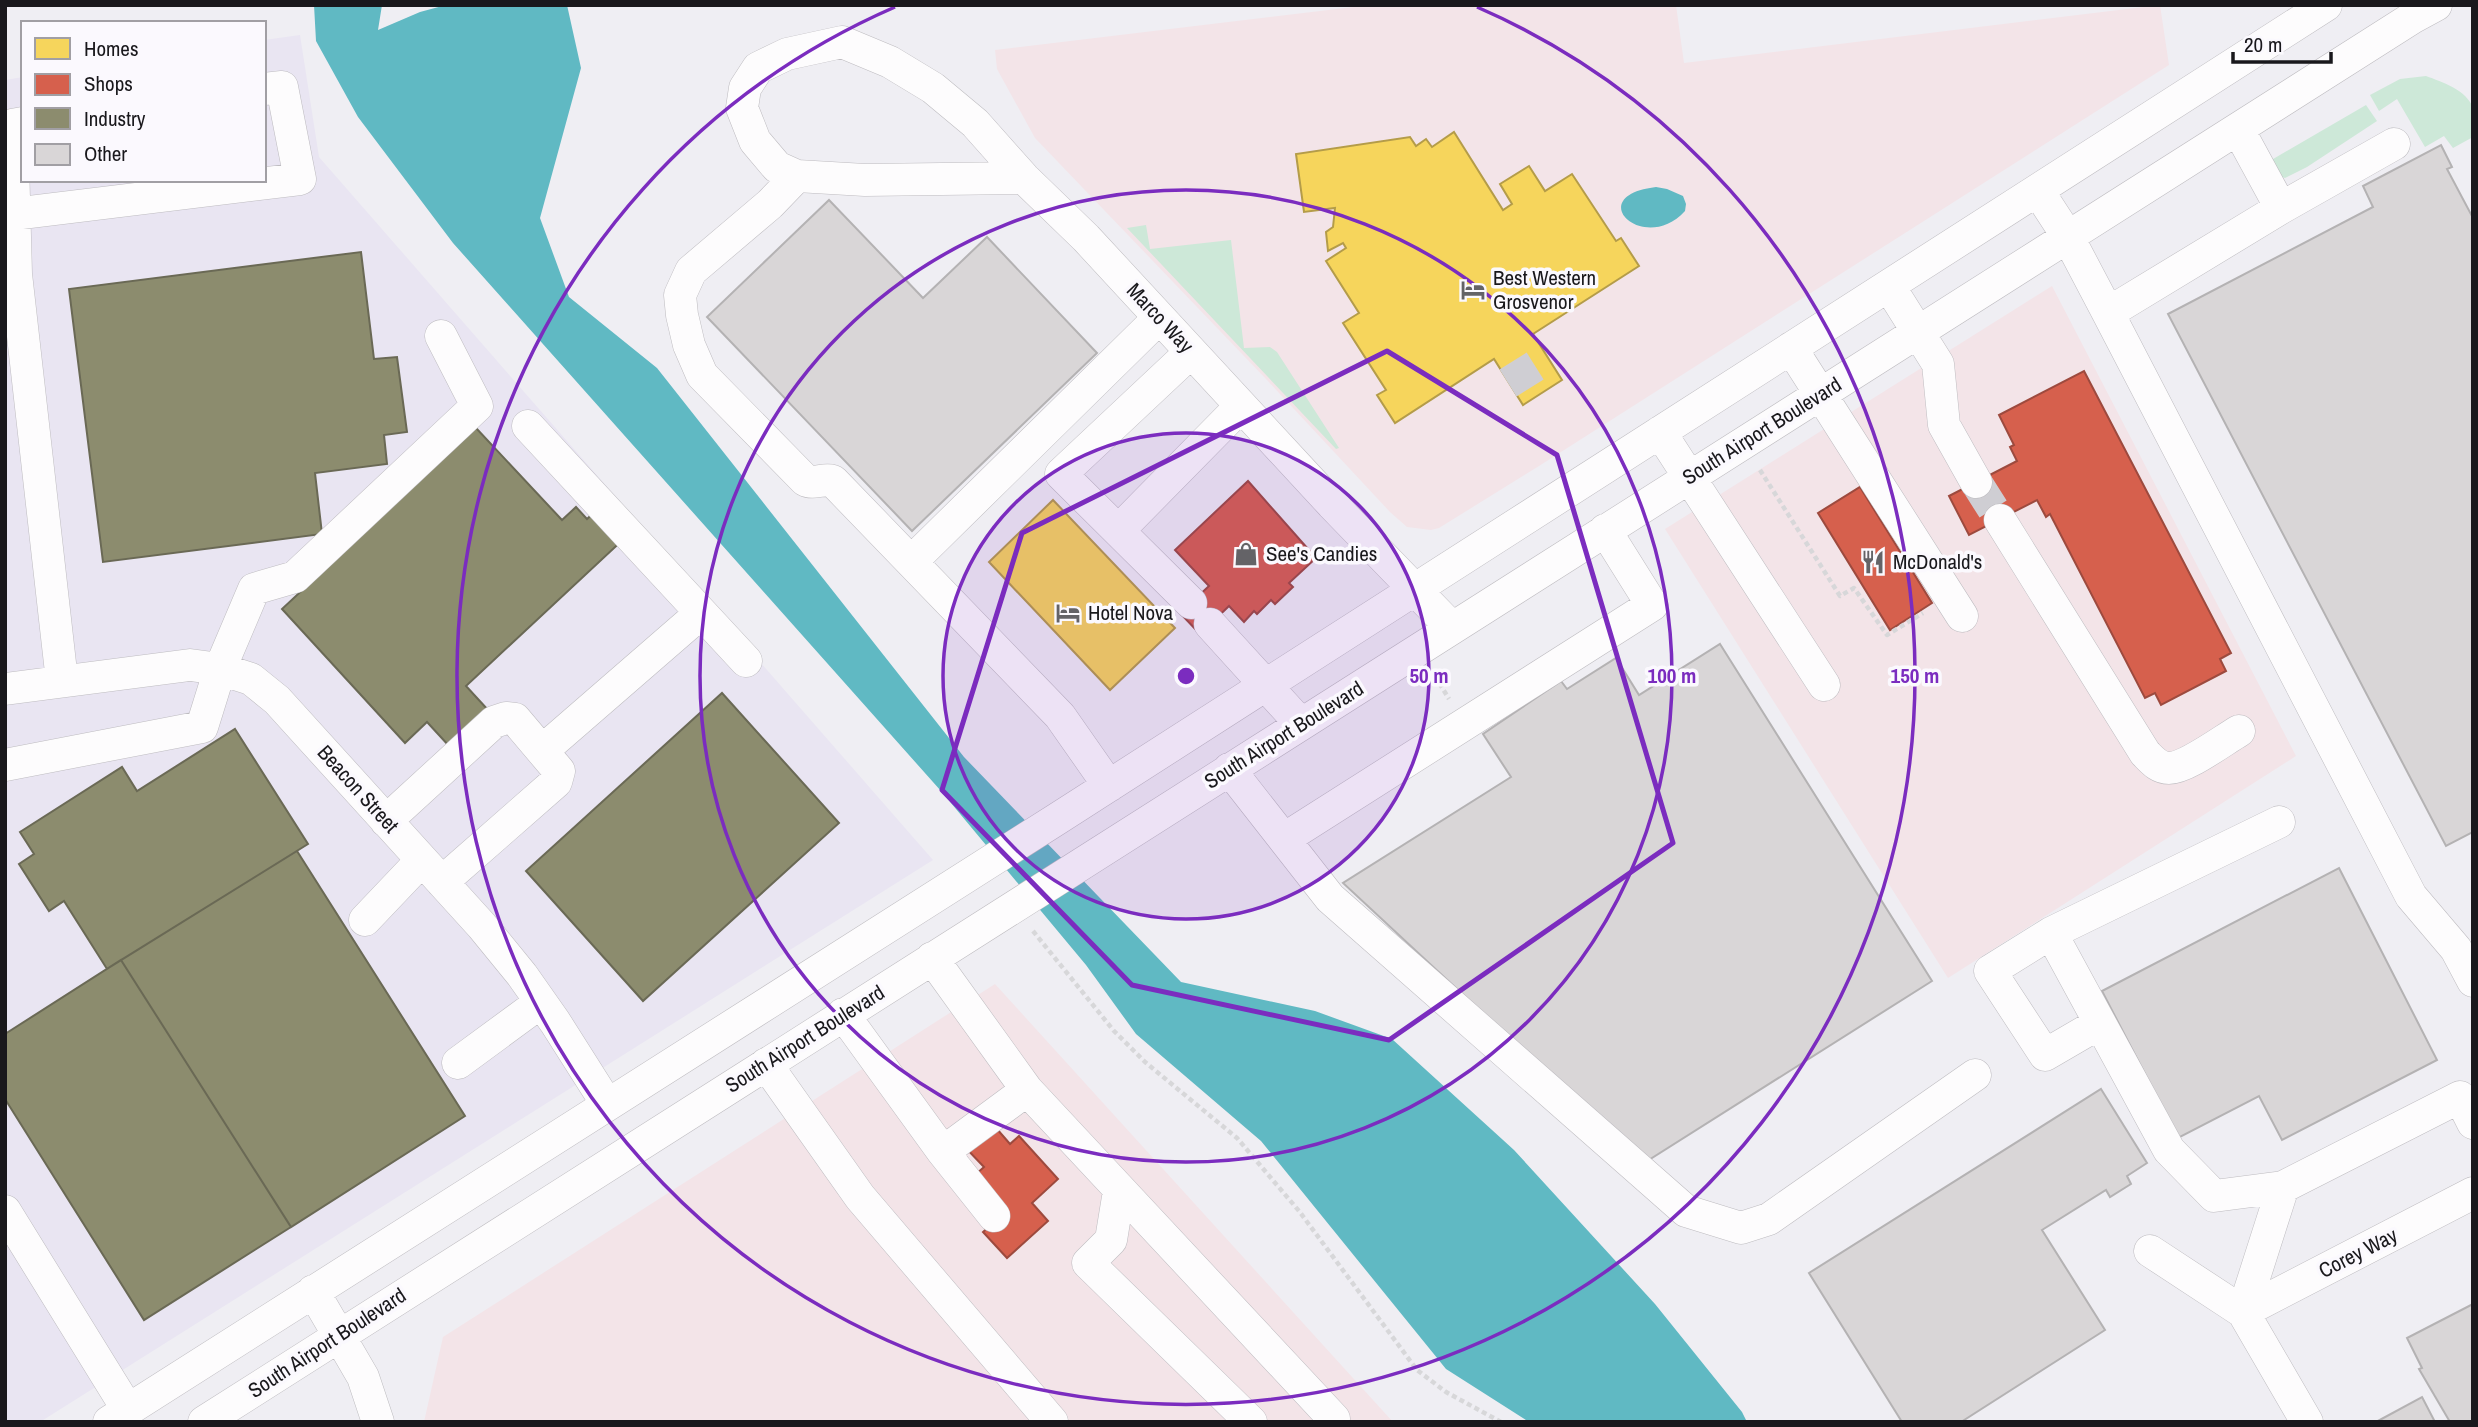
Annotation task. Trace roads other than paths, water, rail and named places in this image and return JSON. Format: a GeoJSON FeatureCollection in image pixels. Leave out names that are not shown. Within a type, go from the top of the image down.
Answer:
{"type":"FeatureCollection","features":[{"type":"Feature","properties":{"kind":"street"},"geometry":{"type":"LineString","coordinates":[[5,1212],[118,1416],[1109,786],[2326,5]]}},
{"type":"Feature","properties":{"kind":"street","name":"South Airport Boulevard"},"geometry":{"type":"LineString","coordinates":[[204,1422],[1605,530],[2436,5]]}},
{"type":"Feature","properties":{"kind":"street","name":"Marco Way"},"geometry":{"type":"LineString","coordinates":[[797,176],[777,167],[755,141],[741,108],[745,88],[758,68],[787,54],[842,42],[890,62],[933,88],[975,123],[1024,178],[1086,238],[1452,628]]}},
{"type":"Feature","properties":{"kind":"street"},"geometry":{"type":"LineString","coordinates":[[10,214],[300,179],[282,87],[266,89]]}},
{"type":"Feature","properties":{"kind":"street"},"geometry":{"type":"LineString","coordinates":[[21,123],[12,125],[10,214],[62,681]]}},
{"type":"Feature","properties":{"kind":"street"},"geometry":{"type":"LineString","coordinates":[[2238,129],[2281,208]]}},
{"type":"Feature","properties":{"kind":"street"},"geometry":{"type":"LineString","coordinates":[[2108,313],[2281,208],[2394,144]]}},
{"type":"Feature","properties":{"kind":"street"},"geometry":{"type":"LineString","coordinates":[[1024,178],[892,180],[797,176],[770,204],[691,271],[680,295],[682,315],[689,345],[702,375],[805,480],[810,483],[827,479],[833,481],[1060,716],[1109,786]]}},
{"type":"Feature","properties":{"kind":"street"},"geometry":{"type":"LineString","coordinates":[[2038,191],[2068,237],[2411,896],[2456,949],[2473,981]]}},
{"type":"Feature","properties":{"kind":"street"},"geometry":{"type":"LineString","coordinates":[[1889,286],[1938,364],[1944,425],[1976,482]]}},
{"type":"Feature","properties":{"kind":"street"},"geometry":{"type":"LineString","coordinates":[[912,561],[1159,318]]}},
{"type":"Feature","properties":{"kind":"street"},"geometry":{"type":"LineString","coordinates":[[5,765],[202,726],[220,669],[254,589],[295,577],[477,406],[441,337]]}},
{"type":"Feature","properties":{"kind":"street"},"geometry":{"type":"LineString","coordinates":[[1791,348],[1947,612]]}},
{"type":"Feature","properties":{"kind":"street"},"geometry":{"type":"LineString","coordinates":[[1191,352],[1061,474],[1201,614],[1301,724]]}},
{"type":"Feature","properties":{"kind":"street"},"geometry":{"type":"LineString","coordinates":[[1119,530],[1241,406]]}},
{"type":"Feature","properties":{"kind":"street"},"geometry":{"type":"LineString","coordinates":[[528,426],[746,662]]}},
{"type":"Feature","properties":{"kind":"street"},"geometry":{"type":"LineString","coordinates":[[1660,432],[1825,685]]}},
{"type":"Feature","properties":{"kind":"street"},"geometry":{"type":"LineString","coordinates":[[2000,520],[2145,753],[2158,765],[2169,768],[2180,766],[2239,731]]}},
{"type":"Feature","properties":{"kind":"street"},"geometry":{"type":"LineString","coordinates":[[1284,839],[1651,605],[1605,530]]}},
{"type":"Feature","properties":{"kind":"street"},"geometry":{"type":"LineString","coordinates":[[542,751],[701,613]]}},
{"type":"Feature","properties":{"kind":"street","name":"Beacon Street"},"geometry":{"type":"LineString","coordinates":[[5,689],[190,665],[220,669],[251,679],[276,701],[482,926],[541,1002],[607,1104]]}},
{"type":"Feature","properties":{"kind":"street"},"geometry":{"type":"LineString","coordinates":[[365,920],[556,782],[559,771],[515,719],[506,718],[495,722],[386,821]]}},
{"type":"Feature","properties":{"kind":"street"},"geometry":{"type":"LineString","coordinates":[[1229,769],[1330,898],[1686,1211],[1741,1228],[1769,1219],[1975,1075]]}},
{"type":"Feature","properties":{"kind":"street"},"geometry":{"type":"LineString","coordinates":[[2100,1023],[2045,1055],[1990,971],[2051,933],[2278,822]]}},
{"type":"Feature","properties":{"kind":"street"},"geometry":{"type":"LineString","coordinates":[[2051,933],[2169,1150],[2214,1196],[2283,1187],[2460,1097],[2473,1123]]}},
{"type":"Feature","properties":{"kind":"street"},"geometry":{"type":"LineString","coordinates":[[932,958],[1027,1090],[1334,1419],[1332,1422]]}},
{"type":"Feature","properties":{"kind":"street"},"geometry":{"type":"LineString","coordinates":[[457,1063],[541,1002]]}},
{"type":"Feature","properties":{"kind":"street"},"geometry":{"type":"LineString","coordinates":[[843,1014],[943,1152],[994,1216]]}},
{"type":"Feature","properties":{"kind":"street"},"geometry":{"type":"LineString","coordinates":[[766,1064],[860,1198],[1052,1422]]}},
{"type":"Feature","properties":{"kind":"street"},"geometry":{"type":"LineString","coordinates":[[943,1152],[1027,1090]]}},
{"type":"Feature","properties":{"kind":"street"},"geometry":{"type":"LineString","coordinates":[[2243,1312],[2283,1187]]}},
{"type":"Feature","properties":{"kind":"street"},"geometry":{"type":"LineString","coordinates":[[1119,1191],[1111,1240],[1088,1263],[1251,1422]]}},
{"type":"Feature","properties":{"kind":"street","name":"Corey Way"},"geometry":{"type":"LineString","coordinates":[[2243,1312],[2473,1193]]}},
{"type":"Feature","properties":{"kind":"street"},"geometry":{"type":"LineString","coordinates":[[2150,1251],[2243,1312],[2307,1422]]}},
{"type":"Feature","properties":{"kind":"street"},"geometry":{"type":"LineString","coordinates":[[313,1292],[363,1377],[378,1422]]}},
{"type":"Feature","properties":{"kind":"water"},"geometry":{"type":"Polygon","coordinates":[[[314,5],[382,5],[378,30],[420,12],[446,5],[567,5],[581,68],[540,218],[569,297],[657,368],[964,757],[1181,982],[1315,1011],[1392,1039],[1514,1150],[1655,1304],[1742,1412],[1747,1422],[1529,1422],[1446,1369],[1261,1141],[1136,1034],[1086,965],[941,791],[453,243],[358,117],[316,41],[314,5]]]}},
{"type":"Feature","properties":{"kind":"water"},"geometry":{"type":"Polygon","coordinates":[[[1656,187],[1683,196],[1685,211],[1669,223],[1653,228],[1638,226],[1627,219],[1621,210],[1623,201],[1634,192],[1656,187]]]}},
{"type":"Feature","properties":{"kind":"tunnel"},"geometry":{"type":"LineString","coordinates":[[1508,383],[1548,358]]}},
{"type":"Feature","properties":{"kind":"tunnel"},"geometry":{"type":"LineString","coordinates":[[1976,482],[2000,520]]}},
{"type":"Feature","properties":{"kind":"place","name":"Best Western Grosvenor"},"geometry":{"type":"Point","coordinates":[1473,290]}},
{"type":"Feature","properties":{"kind":"place","name":"See's Candies"},"geometry":{"type":"Point","coordinates":[1246,554]}},
{"type":"Feature","properties":{"kind":"place","name":"McDonald's"},"geometry":{"type":"Point","coordinates":[1873,562]}},
{"type":"Feature","properties":{"kind":"place","name":"Hotel Nova"},"geometry":{"type":"Point","coordinates":[1068,613]}}]}
